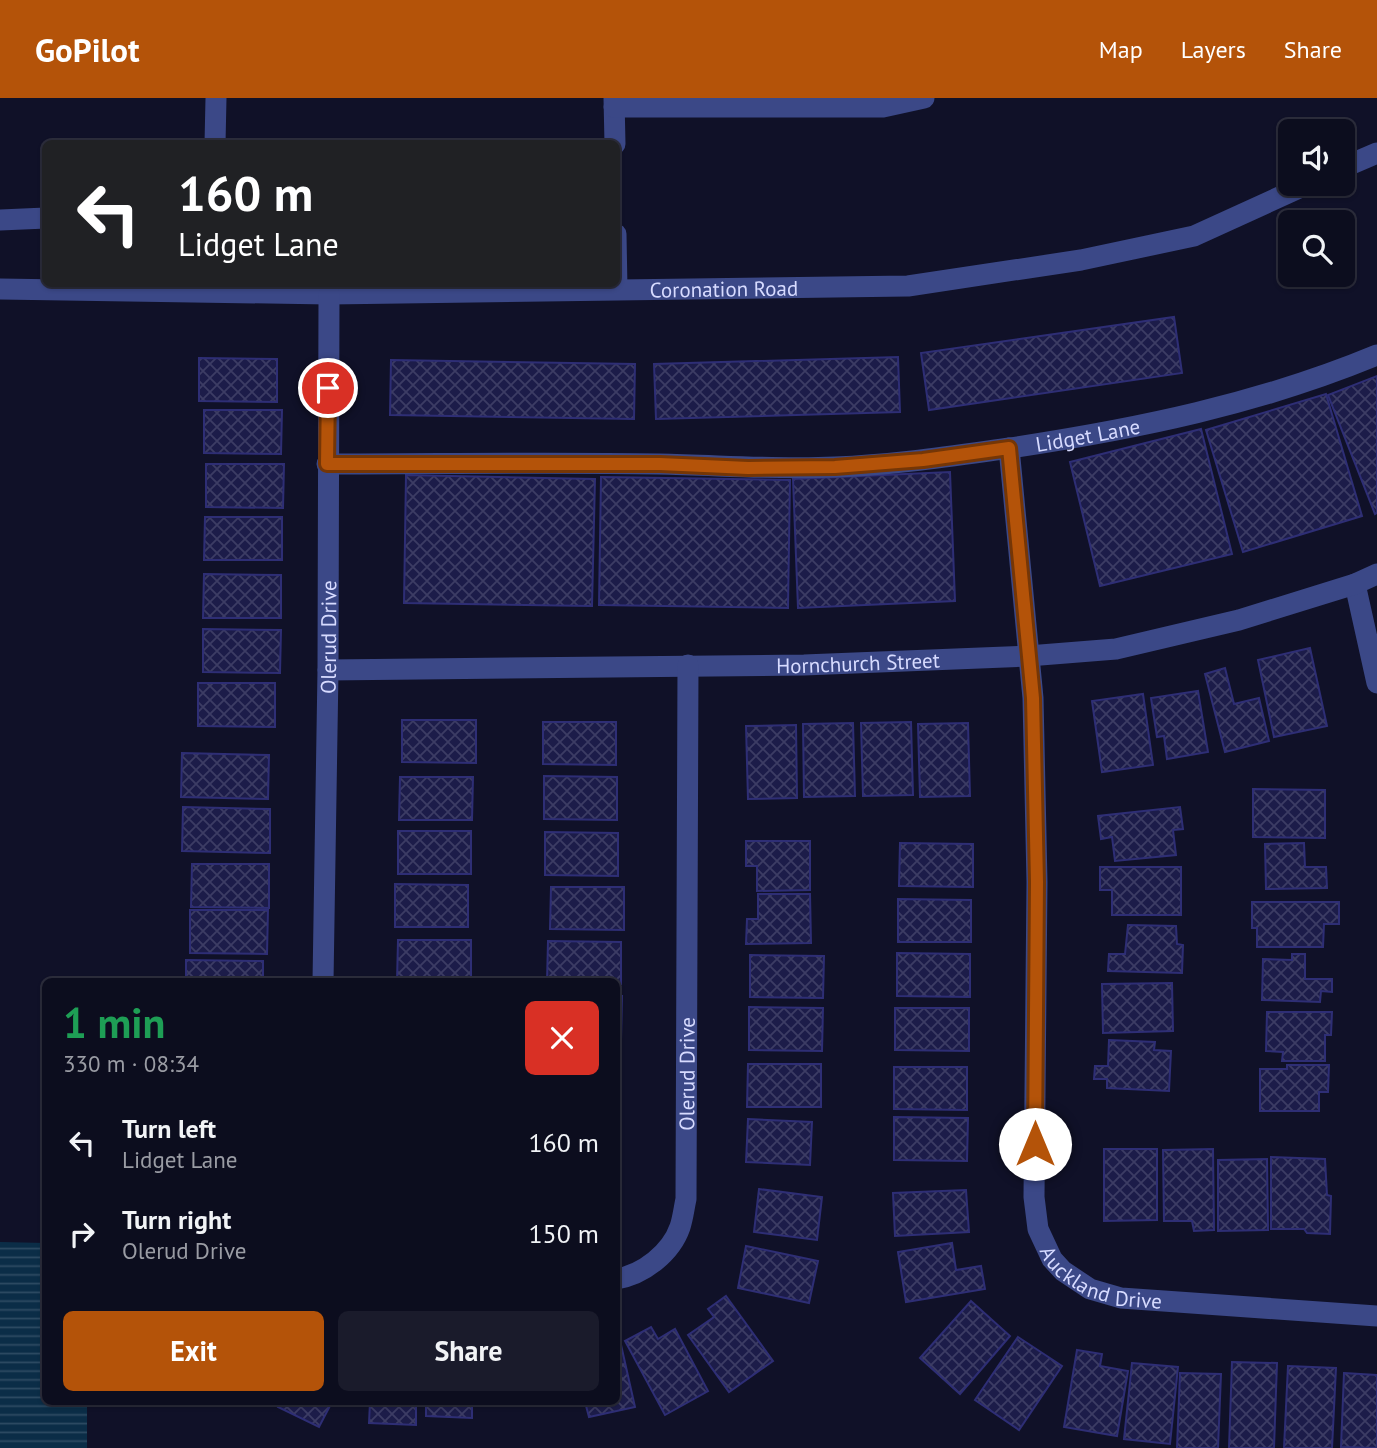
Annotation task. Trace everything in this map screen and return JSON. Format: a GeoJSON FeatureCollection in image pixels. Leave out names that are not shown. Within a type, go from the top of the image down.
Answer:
{"type":"FeatureCollection","features":[{"type":"Feature","properties":{"kind":"street"},"geometry":{"type":"LineString","coordinates":[[215,140],[216,98]]}},
{"type":"Feature","properties":{"kind":"street"},"geometry":{"type":"LineString","coordinates":[[615,140],[614,103],[883,107],[924,98]]}},
{"type":"Feature","properties":{"kind":"street"},"geometry":{"type":"LineString","coordinates":[[1355,162],[1377,153]]}},
{"type":"Feature","properties":{"kind":"street","name":"Coronation Road"},"geometry":{"type":"LineString","coordinates":[[0,289],[329,294],[908,286],[1067,262],[1194,236],[1282,196]]}},
{"type":"Feature","properties":{"kind":"street"},"geometry":{"type":"LineString","coordinates":[[0,219],[42,218]]}},
{"type":"Feature","properties":{"kind":"street","name":"Olerud Drive"},"geometry":{"type":"LineString","coordinates":[[323,978],[328,670],[329,294]]}},
{"type":"Feature","properties":{"kind":"street","name":"Lidget Lane"},"geometry":{"type":"LineString","coordinates":[[327,464],[660,464],[748,468],[835,467],[923,460],[1097,435],[1184,417],[1269,394],[1377,355]]}},
{"type":"Feature","properties":{"kind":"street","name":"Auckland Drive"},"geometry":{"type":"LineString","coordinates":[[1009,448],[1033,698],[1037,882],[1034,1197],[1038,1229],[1052,1259],[1063,1271],[1090,1289],[1121,1298],[1377,1316]]}},
{"type":"Feature","properties":{"kind":"street","name":"Hornchurch Street"},"geometry":{"type":"LineString","coordinates":[[328,670],[804,666],[1028,656],[1116,649],[1239,620],[1354,584],[1377,574]]}},
{"type":"Feature","properties":{"kind":"street"},"geometry":{"type":"LineString","coordinates":[[1354,584],[1377,683]]}},
{"type":"Feature","properties":{"kind":"street","name":"Olerud Drive"},"geometry":{"type":"LineString","coordinates":[[620,1278],[646,1268],[657,1260],[675,1238],[686,1199],[688,665]]}},
{"type":"Feature","properties":{"kind":"water"},"geometry":{"type":"Polygon","coordinates":[[[0,1242],[42,1243],[42,1405],[87,1405],[87,1448],[0,1448],[0,1242]]]}},
{"type":"Feature","properties":{"kind":"building"},"geometry":{"type":"Polygon","coordinates":[[[1174,317],[1182,373],[929,410],[921,353],[1174,317]]]}},
{"type":"Feature","properties":{"kind":"building"},"geometry":{"type":"Polygon","coordinates":[[[898,357],[900,412],[656,419],[654,364],[898,357]]]}},
{"type":"Feature","properties":{"kind":"building"},"geometry":{"type":"Polygon","coordinates":[[[199,358],[277,359],[277,402],[199,401],[199,358]]]}},
{"type":"Feature","properties":{"kind":"building"},"geometry":{"type":"Polygon","coordinates":[[[391,360],[635,364],[634,419],[390,415],[391,360]]]}},
{"type":"Feature","properties":{"kind":"building"},"geometry":{"type":"Polygon","coordinates":[[[1377,376],[1377,513],[1375,514],[1328,395],[1377,376]]]}},
{"type":"Feature","properties":{"kind":"building"},"geometry":{"type":"Polygon","coordinates":[[[1326,394],[1362,516],[1243,552],[1206,430],[1326,394]]]}},
{"type":"Feature","properties":{"kind":"building"},"geometry":{"type":"Polygon","coordinates":[[[204,410],[282,410],[281,454],[204,453],[204,410]]]}},
{"type":"Feature","properties":{"kind":"building"},"geometry":{"type":"Polygon","coordinates":[[[1201,429],[1232,554],[1100,586],[1070,462],[1201,429]]]}},
{"type":"Feature","properties":{"kind":"building"},"geometry":{"type":"Polygon","coordinates":[[[206,464],[284,464],[283,508],[206,507],[206,464]]]}},
{"type":"Feature","properties":{"kind":"building"},"geometry":{"type":"Polygon","coordinates":[[[950,472],[955,601],[798,608],[793,479],[950,472]]]}},
{"type":"Feature","properties":{"kind":"building"},"geometry":{"type":"Polygon","coordinates":[[[406,475],[595,479],[592,606],[404,603],[406,475]]]}},
{"type":"Feature","properties":{"kind":"building"},"geometry":{"type":"Polygon","coordinates":[[[601,477],[790,480],[788,608],[599,605],[601,477]]]}},
{"type":"Feature","properties":{"kind":"building"},"geometry":{"type":"Polygon","coordinates":[[[205,517],[282,517],[282,560],[204,560],[205,517]]]}},
{"type":"Feature","properties":{"kind":"building"},"geometry":{"type":"Polygon","coordinates":[[[204,574],[281,575],[281,618],[203,618],[204,574]]]}},
{"type":"Feature","properties":{"kind":"building"},"geometry":{"type":"Polygon","coordinates":[[[203,629],[281,630],[280,673],[203,672],[203,629]]]}},
{"type":"Feature","properties":{"kind":"building"},"geometry":{"type":"Polygon","coordinates":[[[1310,648],[1327,726],[1274,737],[1258,660],[1310,648]]]}},
{"type":"Feature","properties":{"kind":"building"},"geometry":{"type":"Polygon","coordinates":[[[1225,668],[1234,704],[1259,698],[1269,741],[1225,752],[1205,674],[1225,668]]]}},
{"type":"Feature","properties":{"kind":"building"},"geometry":{"type":"Polygon","coordinates":[[[198,683],[275,683],[275,727],[198,726],[198,683]]]}},
{"type":"Feature","properties":{"kind":"building"},"geometry":{"type":"Polygon","coordinates":[[[1198,691],[1208,752],[1167,759],[1164,736],[1157,737],[1151,698],[1198,691]]]}},
{"type":"Feature","properties":{"kind":"building"},"geometry":{"type":"Polygon","coordinates":[[[1143,694],[1153,765],[1102,772],[1092,701],[1143,694]]]}},
{"type":"Feature","properties":{"kind":"building"},"geometry":{"type":"Polygon","coordinates":[[[402,720],[476,720],[476,763],[402,762],[402,720]]]}},
{"type":"Feature","properties":{"kind":"building"},"geometry":{"type":"Polygon","coordinates":[[[543,722],[616,722],[616,765],[543,764],[543,722]]]}},
{"type":"Feature","properties":{"kind":"building"},"geometry":{"type":"Polygon","coordinates":[[[911,722],[913,795],[863,796],[861,723],[911,722]]]}},
{"type":"Feature","properties":{"kind":"building"},"geometry":{"type":"Polygon","coordinates":[[[853,723],[855,796],[804,797],[803,724],[853,723]]]}},
{"type":"Feature","properties":{"kind":"building"},"geometry":{"type":"Polygon","coordinates":[[[968,723],[970,796],[920,797],[918,724],[968,723]]]}},
{"type":"Feature","properties":{"kind":"building"},"geometry":{"type":"Polygon","coordinates":[[[796,725],[797,798],[748,799],[746,726],[796,725]]]}},
{"type":"Feature","properties":{"kind":"building"},"geometry":{"type":"Polygon","coordinates":[[[182,753],[269,755],[268,799],[181,797],[182,753]]]}},
{"type":"Feature","properties":{"kind":"building"},"geometry":{"type":"Polygon","coordinates":[[[544,776],[617,777],[617,820],[544,819],[544,776]]]}},
{"type":"Feature","properties":{"kind":"building"},"geometry":{"type":"Polygon","coordinates":[[[400,777],[473,777],[472,820],[399,820],[400,777]]]}},
{"type":"Feature","properties":{"kind":"building"},"geometry":{"type":"Polygon","coordinates":[[[1253,789],[1325,790],[1325,838],[1253,837],[1253,789]]]}},
{"type":"Feature","properties":{"kind":"building"},"geometry":{"type":"Polygon","coordinates":[[[183,807],[270,809],[270,853],[182,851],[183,807]]]}},
{"type":"Feature","properties":{"kind":"building"},"geometry":{"type":"Polygon","coordinates":[[[1180,807],[1183,829],[1173,830],[1176,855],[1115,861],[1112,837],[1101,839],[1098,816],[1180,807]]]}},
{"type":"Feature","properties":{"kind":"building"},"geometry":{"type":"Polygon","coordinates":[[[398,831],[471,831],[471,874],[398,874],[398,831]]]}},
{"type":"Feature","properties":{"kind":"building"},"geometry":{"type":"Polygon","coordinates":[[[545,832],[618,833],[618,876],[545,875],[545,832]]]}},
{"type":"Feature","properties":{"kind":"building"},"geometry":{"type":"Polygon","coordinates":[[[746,841],[810,841],[810,890],[757,891],[757,866],[746,866],[746,841]]]}},
{"type":"Feature","properties":{"kind":"building"},"geometry":{"type":"Polygon","coordinates":[[[900,843],[973,844],[973,887],[899,886],[900,843]]]}},
{"type":"Feature","properties":{"kind":"building"},"geometry":{"type":"Polygon","coordinates":[[[1304,843],[1305,867],[1326,867],[1327,888],[1266,889],[1265,844],[1304,843]]]}},
{"type":"Feature","properties":{"kind":"building"},"geometry":{"type":"Polygon","coordinates":[[[192,864],[269,864],[269,908],[191,907],[192,864]]]}},
{"type":"Feature","properties":{"kind":"building"},"geometry":{"type":"Polygon","coordinates":[[[1100,867],[1181,867],[1181,915],[1112,915],[1112,890],[1100,890],[1100,867]]]}},
{"type":"Feature","properties":{"kind":"building"},"geometry":{"type":"Polygon","coordinates":[[[395,884],[468,885],[468,927],[395,927],[395,884]]]}},
{"type":"Feature","properties":{"kind":"building"},"geometry":{"type":"Polygon","coordinates":[[[551,887],[624,887],[624,930],[550,929],[551,887]]]}},
{"type":"Feature","properties":{"kind":"building"},"geometry":{"type":"Polygon","coordinates":[[[758,894],[810,894],[811,943],[746,944],[747,919],[758,919],[758,894]]]}},
{"type":"Feature","properties":{"kind":"building"},"geometry":{"type":"Polygon","coordinates":[[[898,899],[971,900],[971,942],[898,942],[898,899]]]}},
{"type":"Feature","properties":{"kind":"building"},"geometry":{"type":"Polygon","coordinates":[[[1252,902],[1339,902],[1339,924],[1324,924],[1323,947],[1257,947],[1257,928],[1252,928],[1252,902]]]}},
{"type":"Feature","properties":{"kind":"building"},"geometry":{"type":"Polygon","coordinates":[[[190,910],[268,910],[267,954],[190,953],[190,910]]]}},
{"type":"Feature","properties":{"kind":"building"},"geometry":{"type":"Polygon","coordinates":[[[1128,925],[1176,926],[1177,944],[1183,945],[1182,973],[1108,971],[1109,954],[1125,954],[1128,925]]]}},
{"type":"Feature","properties":{"kind":"building"},"geometry":{"type":"Polygon","coordinates":[[[398,940],[471,940],[471,978],[397,978],[398,940]]]}},
{"type":"Feature","properties":{"kind":"building"},"geometry":{"type":"Polygon","coordinates":[[[548,941],[621,942],[621,984],[620,978],[547,978],[548,941]]]}},
{"type":"Feature","properties":{"kind":"building"},"geometry":{"type":"Polygon","coordinates":[[[897,953],[970,954],[970,997],[897,996],[897,953]]]}},
{"type":"Feature","properties":{"kind":"building"},"geometry":{"type":"Polygon","coordinates":[[[1292,954],[1305,954],[1305,979],[1332,979],[1332,992],[1321,991],[1320,1002],[1262,1000],[1263,959],[1292,960],[1292,954]]]}},
{"type":"Feature","properties":{"kind":"building"},"geometry":{"type":"Polygon","coordinates":[[[750,955],[824,956],[823,998],[750,997],[750,955]]]}},
{"type":"Feature","properties":{"kind":"building"},"geometry":{"type":"Polygon","coordinates":[[[186,960],[263,961],[263,978],[186,978],[186,960]]]}},
{"type":"Feature","properties":{"kind":"building"},"geometry":{"type":"Polygon","coordinates":[[[1172,983],[1173,1031],[1103,1033],[1102,984],[1172,983]]]}},
{"type":"Feature","properties":{"kind":"building"},"geometry":{"type":"Polygon","coordinates":[[[620,996],[622,996],[621,1040],[620,996]]]}},
{"type":"Feature","properties":{"kind":"building"},"geometry":{"type":"Polygon","coordinates":[[[749,1007],[823,1008],[822,1051],[749,1050],[749,1007]]]}},
{"type":"Feature","properties":{"kind":"building"},"geometry":{"type":"Polygon","coordinates":[[[895,1008],[969,1008],[969,1051],[895,1050],[895,1008]]]}},
{"type":"Feature","properties":{"kind":"building"},"geometry":{"type":"Polygon","coordinates":[[[1267,1012],[1332,1012],[1331,1035],[1325,1035],[1325,1061],[1282,1061],[1283,1052],[1266,1051],[1267,1012]]]}},
{"type":"Feature","properties":{"kind":"building"},"geometry":{"type":"Polygon","coordinates":[[[1109,1040],[1155,1042],[1154,1050],[1171,1051],[1169,1091],[1107,1088],[1107,1079],[1094,1079],[1095,1066],[1108,1066],[1109,1040]]]}},
{"type":"Feature","properties":{"kind":"building"},"geometry":{"type":"Polygon","coordinates":[[[748,1064],[821,1064],[821,1107],[747,1107],[748,1064]]]}},
{"type":"Feature","properties":{"kind":"building"},"geometry":{"type":"Polygon","coordinates":[[[1287,1065],[1329,1065],[1328,1092],[1319,1092],[1319,1111],[1260,1111],[1260,1069],[1287,1069],[1287,1065]]]}},
{"type":"Feature","properties":{"kind":"building"},"geometry":{"type":"Polygon","coordinates":[[[894,1067],[967,1067],[967,1110],[894,1109],[894,1067]]]}},
{"type":"Feature","properties":{"kind":"building"},"geometry":{"type":"Polygon","coordinates":[[[894,1117],[968,1118],[967,1161],[894,1160],[894,1117]]]}},
{"type":"Feature","properties":{"kind":"building"},"geometry":{"type":"Polygon","coordinates":[[[748,1119],[812,1122],[810,1165],[746,1162],[748,1119]]]}},
{"type":"Feature","properties":{"kind":"building"},"geometry":{"type":"Polygon","coordinates":[[[1104,1149],[1157,1149],[1157,1220],[1104,1221],[1104,1149]]]}},
{"type":"Feature","properties":{"kind":"building"},"geometry":{"type":"Polygon","coordinates":[[[1213,1149],[1214,1230],[1194,1231],[1192,1221],[1164,1221],[1163,1150],[1213,1149]]]}},
{"type":"Feature","properties":{"kind":"building"},"geometry":{"type":"Polygon","coordinates":[[[1271,1157],[1325,1159],[1327,1195],[1331,1196],[1330,1234],[1307,1233],[1304,1229],[1271,1229],[1271,1157]]]}},
{"type":"Feature","properties":{"kind":"building"},"geometry":{"type":"Polygon","coordinates":[[[1267,1159],[1268,1230],[1218,1231],[1218,1160],[1267,1159]]]}},
{"type":"Feature","properties":{"kind":"building"},"geometry":{"type":"Polygon","coordinates":[[[759,1189],[822,1197],[817,1240],[754,1232],[759,1189]]]}},
{"type":"Feature","properties":{"kind":"building"},"geometry":{"type":"Polygon","coordinates":[[[966,1190],[969,1232],[895,1236],[893,1193],[966,1190]]]}},
{"type":"Feature","properties":{"kind":"building"},"geometry":{"type":"Polygon","coordinates":[[[952,1243],[956,1270],[981,1266],[985,1289],[906,1302],[898,1252],[952,1243]]]}},
{"type":"Feature","properties":{"kind":"building"},"geometry":{"type":"Polygon","coordinates":[[[746,1246],[818,1261],[809,1303],[738,1288],[746,1246]]]}},
{"type":"Feature","properties":{"kind":"building"},"geometry":{"type":"Polygon","coordinates":[[[726,1296],[773,1361],[729,1392],[688,1335],[714,1317],[708,1309],[726,1296]]]}},
{"type":"Feature","properties":{"kind":"building"},"geometry":{"type":"Polygon","coordinates":[[[971,1301],[1010,1336],[960,1394],[920,1358],[971,1301]]]}},
{"type":"Feature","properties":{"kind":"building"},"geometry":{"type":"Polygon","coordinates":[[[651,1327],[658,1339],[675,1329],[708,1391],[665,1415],[625,1341],[651,1327]]]}},
{"type":"Feature","properties":{"kind":"building"},"geometry":{"type":"Polygon","coordinates":[[[1018,1337],[1062,1366],[1019,1430],[975,1400],[1018,1337]]]}},
{"type":"Feature","properties":{"kind":"building"},"geometry":{"type":"Polygon","coordinates":[[[620,1340],[635,1407],[589,1417],[586,1405],[620,1405],[620,1340]]]}},
{"type":"Feature","properties":{"kind":"building"},"geometry":{"type":"Polygon","coordinates":[[[1077,1350],[1102,1354],[1100,1366],[1128,1371],[1117,1436],[1064,1427],[1077,1350]]]}},
{"type":"Feature","properties":{"kind":"building"},"geometry":{"type":"Polygon","coordinates":[[[1232,1362],[1277,1363],[1274,1448],[1229,1448],[1232,1362]]]}},
{"type":"Feature","properties":{"kind":"building"},"geometry":{"type":"Polygon","coordinates":[[[1132,1363],[1178,1367],[1170,1444],[1124,1439],[1132,1363]]]}},
{"type":"Feature","properties":{"kind":"building"},"geometry":{"type":"Polygon","coordinates":[[[1288,1366],[1336,1368],[1332,1448],[1284,1448],[1288,1366]]]}},
{"type":"Feature","properties":{"kind":"building"},"geometry":{"type":"Polygon","coordinates":[[[1180,1373],[1221,1374],[1218,1448],[1177,1448],[1180,1373]]]}},
{"type":"Feature","properties":{"kind":"building"},"geometry":{"type":"Polygon","coordinates":[[[1344,1373],[1377,1375],[1377,1448],[1341,1447],[1344,1373]]]}},
{"type":"Feature","properties":{"kind":"building"},"geometry":{"type":"Polygon","coordinates":[[[279,1405],[330,1405],[319,1427],[278,1407],[279,1405]]]}},
{"type":"Feature","properties":{"kind":"building"},"geometry":{"type":"Polygon","coordinates":[[[370,1405],[416,1405],[416,1425],[369,1423],[370,1405]]]}},
{"type":"Feature","properties":{"kind":"building"},"geometry":{"type":"Polygon","coordinates":[[[426,1405],[472,1405],[472,1418],[426,1416],[426,1405]]]}},
{"type":"Feature","properties":{"kind":"route"},"geometry":{"type":"LineString","coordinates":[[328,388],[327,464],[835,467],[923,460],[1009,448],[1033,698],[1037,882],[1035,1144]]}}]}
